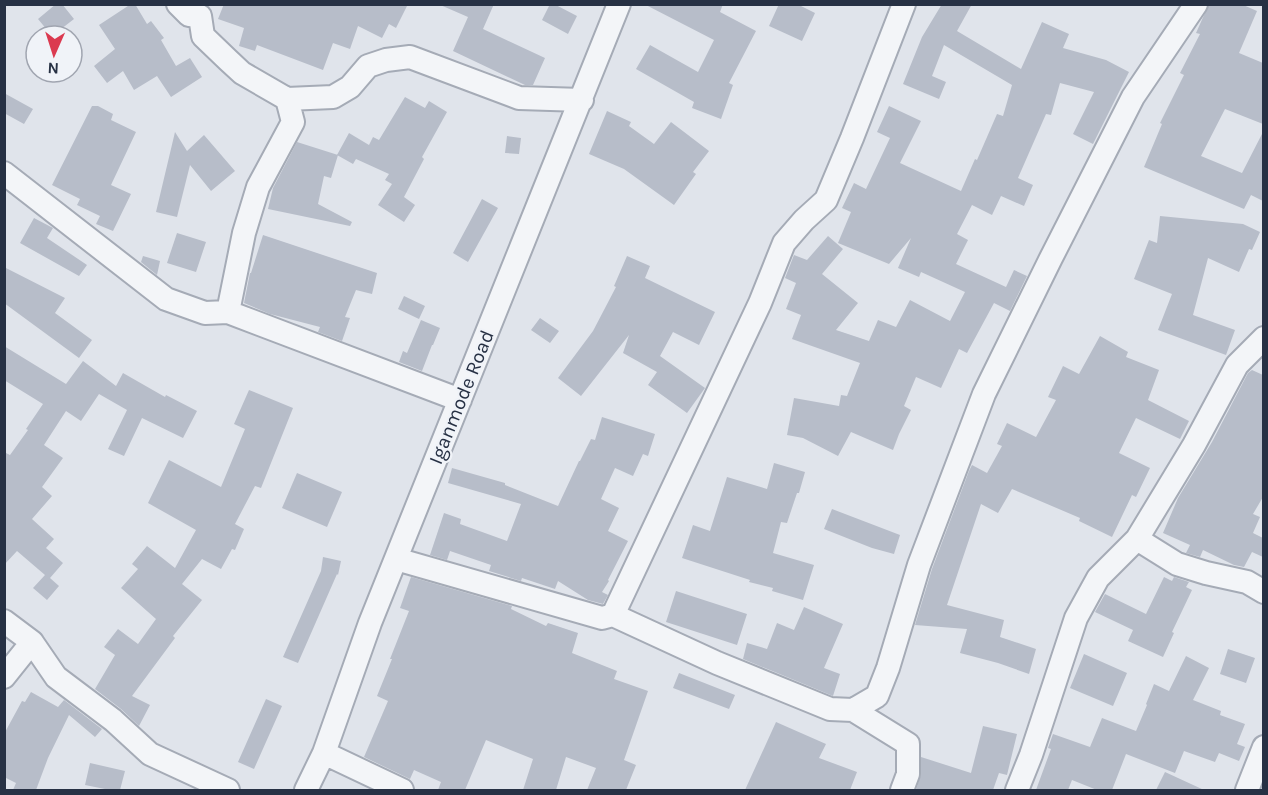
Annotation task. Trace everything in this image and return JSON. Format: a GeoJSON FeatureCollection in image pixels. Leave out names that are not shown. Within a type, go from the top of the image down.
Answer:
{"type":"FeatureCollection","features":[{"type":"Feature","properties":{"kind":"street","name":"Iganmode Road"},"geometry":{"type":"LineString","coordinates":[[306,790],[324,753],[370,623],[619,4]]}},
{"type":"Feature","properties":{"kind":"street"},"geometry":{"type":"LineString","coordinates":[[614,615],[760,303],[784,243],[826,200],[904,4]]}},
{"type":"Feature","properties":{"kind":"street"},"geometry":{"type":"LineString","coordinates":[[854,710],[877,696],[888,669],[919,565],[984,394],[1133,97],[1196,4]]}},
{"type":"Feature","properties":{"kind":"street"},"geometry":{"type":"LineString","coordinates":[[185,8],[200,16],[203,36],[242,73],[287,99],[333,97],[350,87],[368,66],[386,60],[410,57],[519,98],[582,100]]}},
{"type":"Feature","properties":{"kind":"street"},"geometry":{"type":"LineString","coordinates":[[228,312],[244,233],[258,187],[293,122],[287,99]]}},
{"type":"Feature","properties":{"kind":"street"},"geometry":{"type":"LineString","coordinates":[[4,173],[166,299],[205,313],[228,312],[460,400]]}},
{"type":"Feature","properties":{"kind":"street"},"geometry":{"type":"LineString","coordinates":[[1017,790],[1031,755],[1076,618],[1098,578],[1137,539],[1194,445],[1237,365],[1263,338]]}},
{"type":"Feature","properties":{"kind":"street"},"geometry":{"type":"LineString","coordinates":[[1137,539],[1177,564],[1247,582],[1263,592]]}},
{"type":"Feature","properties":{"kind":"street"},"geometry":{"type":"LineString","coordinates":[[396,559],[602,618],[614,615],[717,663],[830,709],[854,710],[908,744],[908,774],[902,790]]}},
{"type":"Feature","properties":{"kind":"street"},"geometry":{"type":"LineString","coordinates":[[4,621],[32,642],[56,676],[113,720],[150,754],[228,790]]}},
{"type":"Feature","properties":{"kind":"street"},"geometry":{"type":"LineString","coordinates":[[4,677],[32,642]]}},
{"type":"Feature","properties":{"kind":"street"},"geometry":{"type":"LineString","coordinates":[[1247,790],[1263,747]]}},
{"type":"Feature","properties":{"kind":"street"},"geometry":{"type":"LineString","coordinates":[[324,753],[402,790]]}},
{"type":"Feature","properties":{"kind":"building"},"geometry":{"type":"Polygon","coordinates":[[[56,4],[62,4],[74,19],[68,24],[42,24],[38,19],[56,4]]]}},
{"type":"Feature","properties":{"kind":"building"},"geometry":{"type":"Polygon","coordinates":[[[131,4],[135,4],[147,24],[151,21],[164,38],[161,40],[176,66],[190,58],[202,77],[171,97],[157,76],[134,90],[123,71],[107,83],[94,66],[115,49],[99,25],[131,4]]]}},
{"type":"Feature","properties":{"kind":"building"},"geometry":{"type":"Polygon","coordinates":[[[224,4],[408,4],[396,28],[389,24],[382,38],[358,26],[350,49],[333,43],[323,70],[257,45],[255,51],[239,46],[244,28],[218,19],[224,4]]]}},
{"type":"Feature","properties":{"kind":"building"},"geometry":{"type":"Polygon","coordinates":[[[438,4],[494,4],[483,29],[545,58],[533,85],[525,85],[453,51],[468,17],[438,4]]]}},
{"type":"Feature","properties":{"kind":"building"},"geometry":{"type":"Polygon","coordinates":[[[550,4],[577,16],[568,34],[542,20],[550,4]]]}},
{"type":"Feature","properties":{"kind":"building"},"geometry":{"type":"Polygon","coordinates":[[[644,4],[723,4],[720,12],[756,31],[729,83],[733,85],[721,119],[692,108],[694,102],[636,69],[650,45],[698,72],[714,40],[644,4]]]}},
{"type":"Feature","properties":{"kind":"building"},"geometry":{"type":"Polygon","coordinates":[[[779,4],[797,4],[815,13],[802,41],[769,26],[779,4]]]}},
{"type":"Feature","properties":{"kind":"building"},"geometry":{"type":"Polygon","coordinates":[[[942,4],[972,4],[957,31],[1021,69],[1042,22],[1069,34],[1063,48],[1106,60],[1129,72],[1093,144],[1073,134],[1094,92],[1060,83],[1051,115],[1046,114],[1018,178],[1033,185],[1024,206],[1001,196],[992,215],[972,205],[957,234],[968,240],[956,264],[1006,287],[1014,270],[1027,276],[1010,311],[994,303],[967,353],[959,349],[941,388],[916,377],[904,406],[911,410],[893,450],[851,432],[838,456],[803,438],[787,435],[794,398],[839,406],[841,395],[847,396],[860,363],[792,339],[801,315],[786,309],[796,283],[785,278],[794,255],[807,260],[828,236],[843,249],[822,274],[858,303],[836,330],[869,341],[878,320],[896,327],[910,300],[950,321],[965,292],[921,272],[919,277],[898,268],[911,238],[889,264],[838,243],[851,212],[842,208],[854,183],[866,189],[890,138],[877,132],[889,106],[921,121],[900,163],[961,191],[997,114],[1003,116],[1012,85],[944,45],[932,76],[946,82],[939,99],[903,84],[922,37],[942,4]]]}},
{"type":"Feature","properties":{"kind":"building"},"geometry":{"type":"Polygon","coordinates":[[[1209,4],[1241,4],[1257,11],[1239,53],[1263,63],[1263,124],[1225,109],[1201,156],[1242,173],[1263,132],[1263,201],[1251,195],[1244,209],[1144,167],[1162,124],[1160,123],[1184,75],[1180,73],[1200,34],[1196,33],[1209,4]]]}},
{"type":"Feature","properties":{"kind":"building"},"geometry":{"type":"Polygon","coordinates":[[[4,93],[33,109],[24,124],[4,113],[4,93]]]}},
{"type":"Feature","properties":{"kind":"building"},"geometry":{"type":"Polygon","coordinates":[[[405,97],[425,108],[429,101],[447,112],[422,157],[424,159],[404,197],[415,205],[404,222],[378,205],[392,184],[385,180],[389,174],[356,159],[353,164],[337,155],[349,133],[369,145],[373,137],[379,140],[405,97]]]}},
{"type":"Feature","properties":{"kind":"building"},"geometry":{"type":"Polygon","coordinates":[[[92,106],[98,106],[113,114],[111,120],[136,132],[111,185],[131,194],[113,231],[96,224],[100,216],[77,205],[80,199],[52,185],[92,106]]]}},
{"type":"Feature","properties":{"kind":"building"},"geometry":{"type":"Polygon","coordinates":[[[607,111],[631,122],[629,126],[654,144],[671,122],[709,151],[693,172],[696,174],[674,205],[624,169],[589,154],[607,111]]]}},
{"type":"Feature","properties":{"kind":"building"},"geometry":{"type":"Polygon","coordinates":[[[175,132],[187,151],[204,135],[235,171],[211,191],[190,165],[177,217],[156,212],[175,132]]]}},
{"type":"Feature","properties":{"kind":"building"},"geometry":{"type":"Polygon","coordinates":[[[507,136],[521,138],[519,154],[505,153],[507,136]]]}},
{"type":"Feature","properties":{"kind":"building"},"geometry":{"type":"Polygon","coordinates":[[[297,142],[338,155],[331,178],[324,176],[318,204],[352,222],[350,226],[268,209],[273,188],[297,142]]]}},
{"type":"Feature","properties":{"kind":"building"},"geometry":{"type":"Polygon","coordinates":[[[482,199],[498,208],[468,262],[453,253],[482,199]]]}},
{"type":"Feature","properties":{"kind":"building"},"geometry":{"type":"Polygon","coordinates":[[[1160,216],[1243,224],[1260,232],[1252,250],[1249,249],[1239,272],[1208,258],[1193,315],[1235,330],[1226,355],[1158,330],[1172,294],[1134,279],[1149,240],[1157,243],[1160,216]]]}},
{"type":"Feature","properties":{"kind":"building"},"geometry":{"type":"Polygon","coordinates":[[[34,218],[53,228],[47,238],[87,265],[79,276],[20,243],[34,218]]]}},
{"type":"Feature","properties":{"kind":"building"},"geometry":{"type":"Polygon","coordinates":[[[177,233],[206,242],[196,272],[167,263],[177,233]]]}},
{"type":"Feature","properties":{"kind":"building"},"geometry":{"type":"Polygon","coordinates":[[[263,235],[377,273],[372,294],[356,290],[345,317],[350,318],[342,341],[318,332],[320,327],[270,314],[244,303],[250,273],[263,235]]]}},
{"type":"Feature","properties":{"kind":"building"},"geometry":{"type":"Polygon","coordinates":[[[143,256],[160,261],[157,275],[141,262],[143,256]]]}},
{"type":"Feature","properties":{"kind":"building"},"geometry":{"type":"Polygon","coordinates":[[[627,256],[650,266],[645,278],[715,312],[699,345],[673,332],[660,356],[705,388],[687,413],[648,385],[657,372],[623,353],[629,335],[581,396],[558,378],[593,331],[616,287],[614,286],[627,256]]]}},
{"type":"Feature","properties":{"kind":"building"},"geometry":{"type":"Polygon","coordinates":[[[4,267],[65,298],[55,313],[92,340],[79,358],[4,303],[4,267]]]}},
{"type":"Feature","properties":{"kind":"building"},"geometry":{"type":"Polygon","coordinates":[[[404,296],[425,306],[419,319],[398,309],[404,296]]]}},
{"type":"Feature","properties":{"kind":"building"},"geometry":{"type":"Polygon","coordinates":[[[540,318],[559,331],[550,343],[531,330],[540,318]]]}},
{"type":"Feature","properties":{"kind":"building"},"geometry":{"type":"Polygon","coordinates":[[[421,320],[440,328],[422,371],[399,362],[403,351],[407,353],[421,320]]]}},
{"type":"Feature","properties":{"kind":"building"},"geometry":{"type":"Polygon","coordinates":[[[1100,336],[1128,352],[1126,357],[1159,370],[1148,400],[1189,421],[1180,439],[1136,418],[1119,453],[1150,468],[1136,497],[1132,495],[1112,537],[1079,521],[1080,518],[1012,489],[998,513],[981,504],[947,605],[1004,620],[1000,637],[1036,649],[1029,674],[960,653],[967,629],[915,625],[932,569],[969,471],[972,465],[987,473],[1002,446],[997,444],[1007,423],[1036,437],[1056,400],[1048,397],[1063,366],[1079,374],[1100,336]]]}},
{"type":"Feature","properties":{"kind":"building"},"geometry":{"type":"Polygon","coordinates":[[[4,346],[66,384],[83,361],[116,386],[123,373],[165,397],[166,395],[197,411],[183,438],[142,418],[124,456],[108,449],[127,410],[99,394],[81,421],[66,411],[44,445],[63,458],[42,487],[52,496],[32,519],[54,539],[46,548],[63,563],[50,578],[59,586],[47,600],[33,588],[45,575],[17,551],[4,565],[4,452],[10,455],[43,404],[4,380],[4,346]]]}},
{"type":"Feature","properties":{"kind":"building"},"geometry":{"type":"Polygon","coordinates":[[[1252,370],[1263,375],[1263,497],[1253,514],[1260,517],[1253,533],[1263,538],[1263,557],[1252,552],[1244,567],[1234,565],[1203,550],[1200,557],[1186,553],[1190,545],[1163,533],[1178,498],[1212,442],[1248,373],[1252,370]]]}},
{"type":"Feature","properties":{"kind":"building"},"geometry":{"type":"Polygon","coordinates":[[[249,390],[293,408],[261,488],[255,486],[235,524],[244,529],[235,550],[232,549],[221,569],[202,559],[182,584],[202,600],[173,636],[175,638],[132,696],[150,705],[139,726],[95,689],[115,655],[104,647],[118,629],[138,644],[156,619],[121,588],[138,569],[132,564],[147,546],[175,568],[196,530],[148,503],[169,460],[221,487],[245,429],[234,424],[249,390]]]}},
{"type":"Feature","properties":{"kind":"building"},"geometry":{"type":"Polygon","coordinates":[[[602,417],[655,434],[648,456],[643,454],[633,476],[615,468],[601,499],[619,508],[608,531],[628,541],[602,592],[608,595],[603,604],[588,600],[558,581],[555,589],[522,578],[521,581],[489,571],[491,565],[450,551],[447,560],[430,555],[444,513],[461,519],[460,524],[507,541],[521,504],[448,483],[452,468],[505,483],[505,485],[558,506],[591,439],[595,440],[602,417]]]}},
{"type":"Feature","properties":{"kind":"building"},"geometry":{"type":"Polygon","coordinates":[[[774,463],[805,472],[787,523],[781,522],[773,553],[814,565],[803,600],[682,558],[693,525],[710,531],[727,477],[767,489],[774,463]]]}},
{"type":"Feature","properties":{"kind":"building"},"geometry":{"type":"Polygon","coordinates":[[[297,473],[342,492],[327,527],[282,508],[297,473]]]}},
{"type":"Feature","properties":{"kind":"building"},"geometry":{"type":"Polygon","coordinates":[[[832,509],[900,535],[894,554],[824,529],[832,509]]]}},
{"type":"Feature","properties":{"kind":"building"},"geometry":{"type":"Polygon","coordinates":[[[323,557],[341,561],[338,575],[298,663],[283,657],[321,571],[323,557]]]}},
{"type":"Feature","properties":{"kind":"building"},"geometry":{"type":"Polygon","coordinates":[[[411,577],[512,606],[511,609],[546,626],[548,623],[578,633],[572,653],[617,671],[614,679],[648,691],[624,760],[636,765],[626,790],[587,790],[596,768],[566,757],[556,790],[523,790],[533,759],[486,740],[465,790],[438,790],[441,782],[414,770],[410,779],[364,757],[388,701],[377,696],[409,611],[400,608],[411,577]]]}},
{"type":"Feature","properties":{"kind":"building"},"geometry":{"type":"Polygon","coordinates":[[[1164,577],[1172,581],[1174,577],[1189,582],[1186,587],[1192,590],[1163,657],[1128,641],[1133,630],[1095,612],[1105,594],[1146,614],[1164,577]]]}},
{"type":"Feature","properties":{"kind":"building"},"geometry":{"type":"Polygon","coordinates":[[[676,591],[747,614],[737,645],[666,622],[676,591]]]}},
{"type":"Feature","properties":{"kind":"building"},"geometry":{"type":"Polygon","coordinates":[[[804,607],[843,624],[824,668],[840,674],[833,696],[743,659],[747,643],[767,649],[777,623],[794,630],[804,607]]]}},
{"type":"Feature","properties":{"kind":"building"},"geometry":{"type":"Polygon","coordinates":[[[1228,649],[1255,658],[1246,683],[1220,674],[1228,649]]]}},
{"type":"Feature","properties":{"kind":"building"},"geometry":{"type":"Polygon","coordinates":[[[1084,654],[1127,673],[1113,706],[1070,688],[1084,654]]]}},
{"type":"Feature","properties":{"kind":"building"},"geometry":{"type":"Polygon","coordinates":[[[1186,656],[1209,668],[1193,700],[1221,711],[1220,715],[1245,724],[1237,744],[1245,747],[1239,761],[1219,753],[1215,762],[1184,751],[1175,773],[1126,754],[1112,790],[1097,790],[1072,780],[1068,790],[1036,790],[1051,749],[1048,748],[1053,734],[1090,747],[1102,718],[1136,731],[1154,684],[1169,691],[1186,656]]]}},
{"type":"Feature","properties":{"kind":"building"},"geometry":{"type":"Polygon","coordinates":[[[679,673],[735,695],[729,709],[673,688],[679,673]]]}},
{"type":"Feature","properties":{"kind":"building"},"geometry":{"type":"Polygon","coordinates":[[[31,692],[58,707],[64,700],[102,729],[95,737],[69,715],[48,758],[36,790],[13,790],[16,783],[4,777],[4,734],[22,701],[25,702],[31,692]]]}},
{"type":"Feature","properties":{"kind":"building"},"geometry":{"type":"Polygon","coordinates":[[[266,699],[282,706],[254,769],[238,762],[266,699]]]}},
{"type":"Feature","properties":{"kind":"building"},"geometry":{"type":"Polygon","coordinates":[[[776,722],[826,744],[819,758],[857,772],[850,790],[745,790],[776,722]]]}},
{"type":"Feature","properties":{"kind":"building"},"geometry":{"type":"Polygon","coordinates":[[[983,726],[1017,734],[1007,775],[999,773],[993,790],[916,790],[921,774],[921,757],[971,773],[983,726]]]}},
{"type":"Feature","properties":{"kind":"building"},"geometry":{"type":"Polygon","coordinates":[[[90,763],[125,771],[120,790],[85,785],[90,763]]]}},
{"type":"Feature","properties":{"kind":"building"},"geometry":{"type":"Polygon","coordinates":[[[1165,772],[1204,790],[1156,790],[1165,772]]]}}]}
